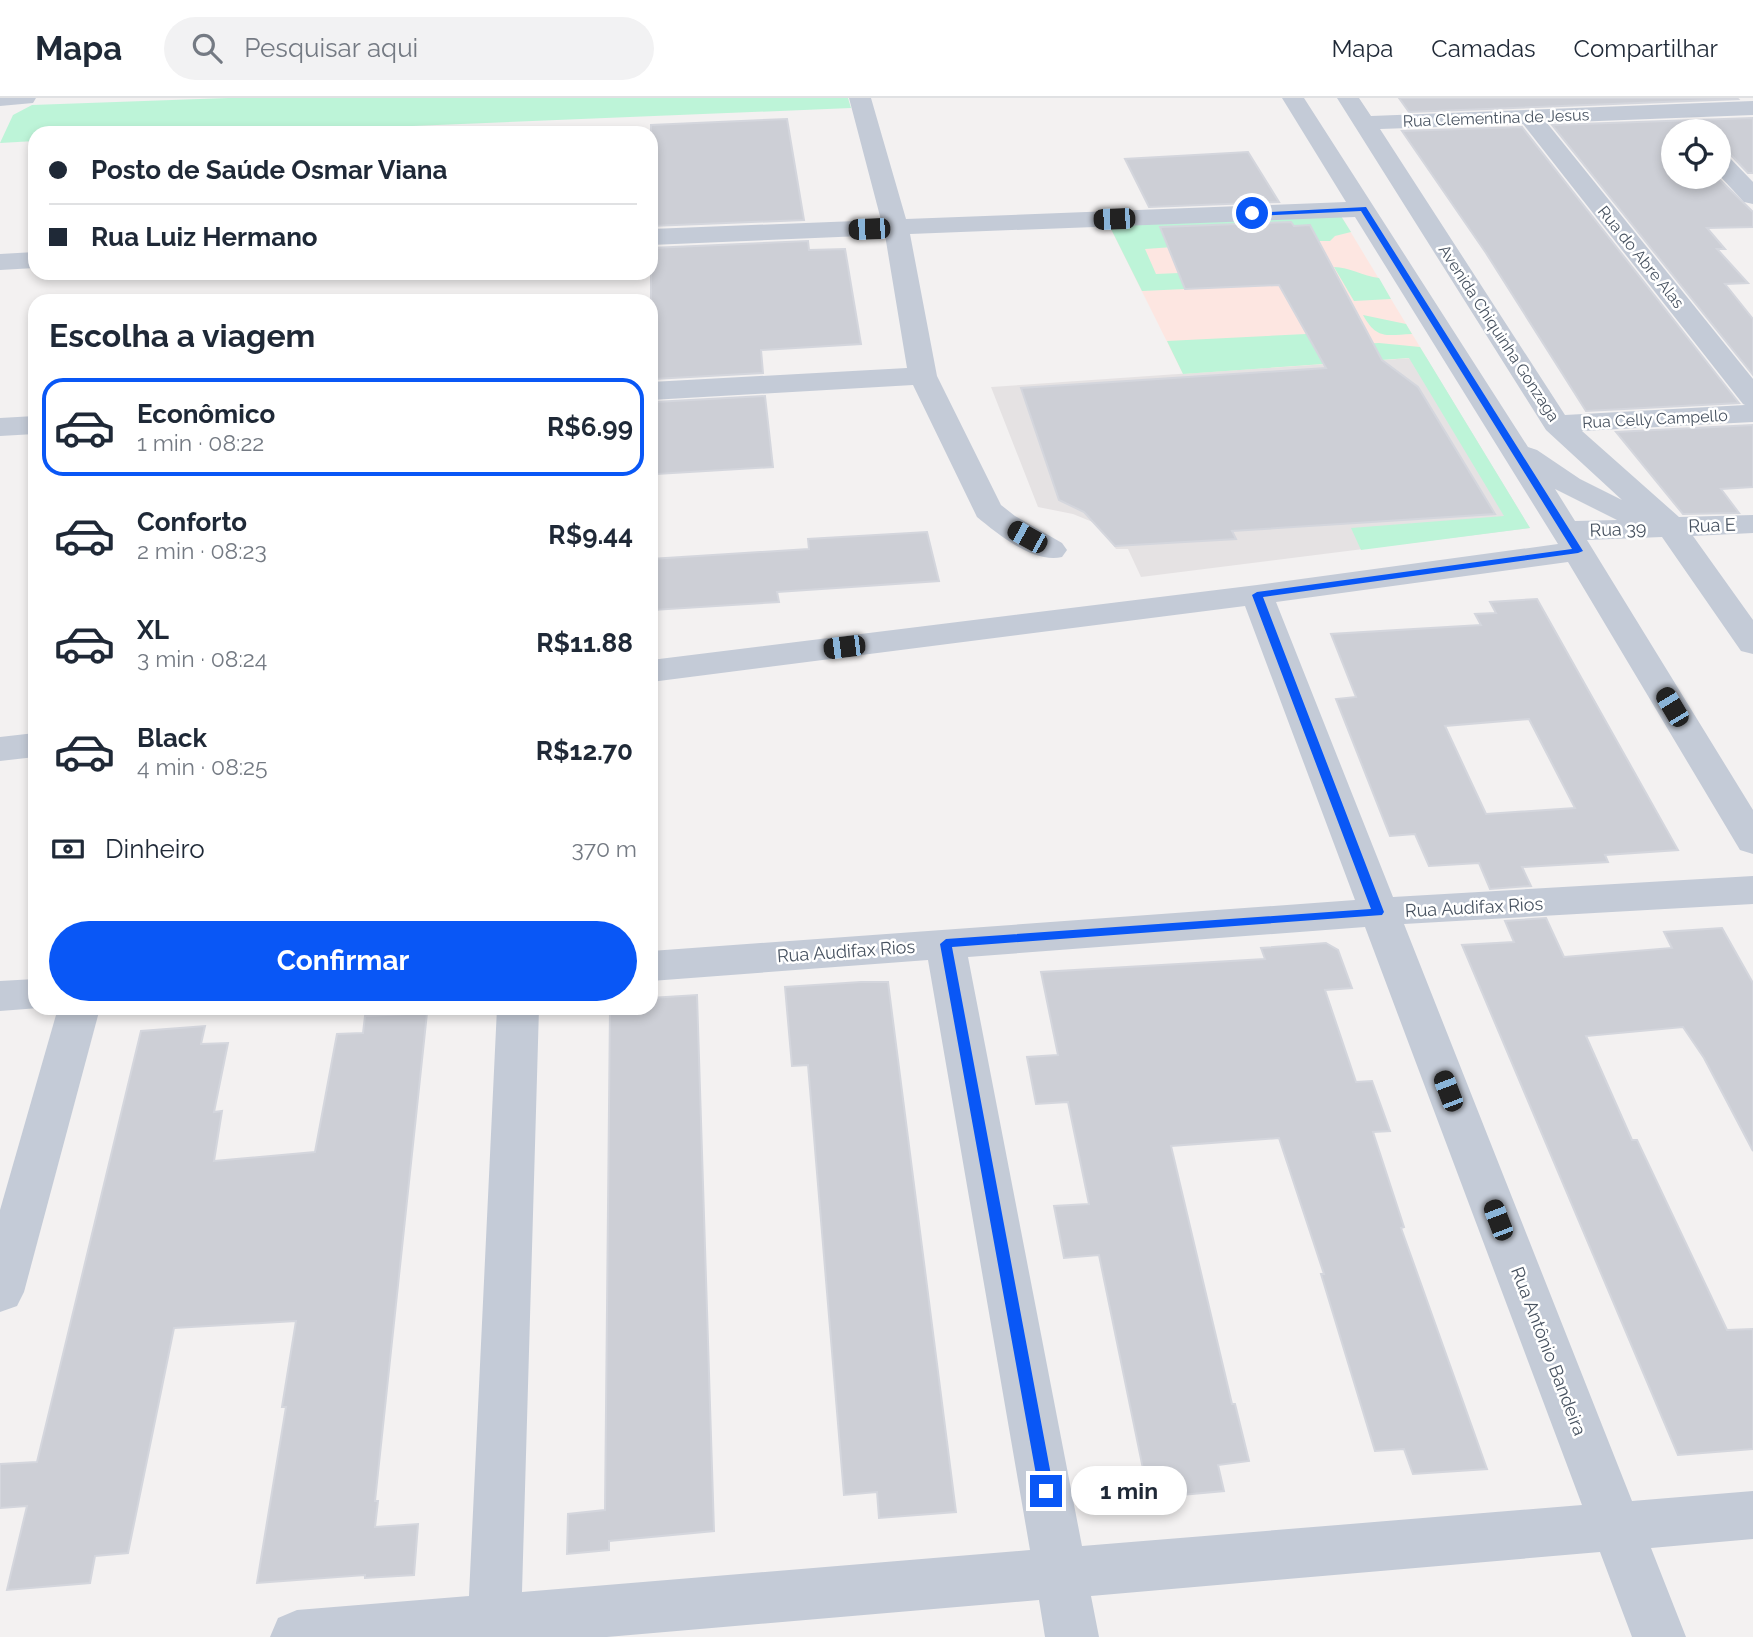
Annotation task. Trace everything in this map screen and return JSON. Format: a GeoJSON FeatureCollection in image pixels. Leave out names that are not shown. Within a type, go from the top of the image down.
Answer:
{"type":"FeatureCollection","features":[{"type":"Feature","properties":{"kind":"street"},"geometry":{"type":"LineString","coordinates":[[0,99],[25,98]]}},
{"type":"Feature","properties":{"kind":"street"},"geometry":{"type":"LineString","coordinates":[[860,98],[896,228],[923,376],[988,510],[1004,523],[1051,550]]}},
{"type":"Feature","properties":{"kind":"street"},"geometry":{"type":"LineString","coordinates":[[1293,98],[1571,541],[1753,841]]}},
{"type":"Feature","properties":{"kind":"street","name":"Avenida Chiquinha Gonzaga"},"geometry":{"type":"LineString","coordinates":[[1348,98],[1556,424],[1671,527],[1753,644]]}},
{"type":"Feature","properties":{"kind":"street","name":"Rua Clementina de Jesus"},"geometry":{"type":"LineString","coordinates":[[1365,123],[1753,108]]}},
{"type":"Feature","properties":{"kind":"street"},"geometry":{"type":"LineString","coordinates":[[1676,111],[1683,119]]}},
{"type":"Feature","properties":{"kind":"street","name":"Rua do Abre Alas"},"geometry":{"type":"LineString","coordinates":[[1529,116],[1753,398]]}},
{"type":"Feature","properties":{"kind":"street"},"geometry":{"type":"LineString","coordinates":[[1731,173],[1753,197]]}},
{"type":"Feature","properties":{"kind":"street"},"geometry":{"type":"LineString","coordinates":[[658,237],[1363,209]]}},
{"type":"Feature","properties":{"kind":"street"},"geometry":{"type":"LineString","coordinates":[[0,262],[28,260]]}},
{"type":"Feature","properties":{"kind":"street"},"geometry":{"type":"LineString","coordinates":[[658,391],[923,376]]}},
{"type":"Feature","properties":{"kind":"street","name":"Rua Celly Campello"},"geometry":{"type":"LineString","coordinates":[[1556,424],[1753,413]]}},
{"type":"Feature","properties":{"kind":"street"},"geometry":{"type":"LineString","coordinates":[[0,427],[28,425]]}},
{"type":"Feature","properties":{"kind":"street"},"geometry":{"type":"LineString","coordinates":[[1511,445],[1581,494],[1617,510],[1671,527]]}},
{"type":"Feature","properties":{"kind":"street","name":"Rua E"},"geometry":{"type":"LineString","coordinates":[[1671,527],[1753,524]]}},
{"type":"Feature","properties":{"kind":"street","name":"Rua 39"},"geometry":{"type":"LineString","coordinates":[[658,670],[1257,595],[1571,541],[1671,527]]}},
{"type":"Feature","properties":{"kind":"street","name":"Rua Antônio Bandeira"},"geometry":{"type":"LineString","coordinates":[[1257,595],[1659,1637]]}},
{"type":"Feature","properties":{"kind":"street"},"geometry":{"type":"LineString","coordinates":[[0,749],[28,746]]}},
{"type":"Feature","properties":{"kind":"street","name":"Rua Audifax Rios"},"geometry":{"type":"LineString","coordinates":[[658,965],[1378,912],[1753,890]]}},
{"type":"Feature","properties":{"kind":"street"},"geometry":{"type":"LineString","coordinates":[[946,944],[1072,1637]]}},
{"type":"Feature","properties":{"kind":"street"},"geometry":{"type":"LineString","coordinates":[[0,996],[28,994]]}},
{"type":"Feature","properties":{"kind":"street"},"geometry":{"type":"LineString","coordinates":[[0,1292],[77,1015]]}},
{"type":"Feature","properties":{"kind":"street"},"geometry":{"type":"LineString","coordinates":[[495,1629],[518,1015]]}},
{"type":"Feature","properties":{"kind":"street"},"geometry":{"type":"LineString","coordinates":[[297,1637],[495,1629],[1062,1573],[1753,1516]]}},
{"type":"Feature","properties":{"kind":"shaded area"},"geometry":{"type":"Polygon","coordinates":[[[1341,216],[1426,357],[1183,374],[1109,225],[1341,216]]]}},
{"type":"Feature","properties":{"kind":"shaded area"},"geometry":{"type":"Polygon","coordinates":[[[1426,357],[1530,528],[1141,577],[1128,549],[1116,549],[1095,523],[1073,514],[1038,507],[991,387],[1426,357]]]}},
{"type":"Feature","properties":{"kind":"green space"},"geometry":{"type":"Polygon","coordinates":[[[228,98],[848,98],[851,108],[413,126],[28,126],[28,141],[0,143],[13,115],[32,105],[228,98]]]}},
{"type":"Feature","properties":{"kind":"green space"},"geometry":{"type":"Polygon","coordinates":[[[1341,216],[1351,232],[1335,236],[1330,241],[1319,241],[1310,225],[1166,233],[1173,247],[1145,249],[1156,274],[1179,273],[1185,289],[1142,291],[1109,225],[1341,216]]]}},
{"type":"Feature","properties":{"kind":"green space"},"geometry":{"type":"Polygon","coordinates":[[[1334,267],[1379,278],[1391,299],[1354,301],[1334,267]]]}},
{"type":"Feature","properties":{"kind":"green space"},"geometry":{"type":"Polygon","coordinates":[[[1363,315],[1406,324],[1412,334],[1383,334],[1373,329],[1363,315]]]}},
{"type":"Feature","properties":{"kind":"green space"},"geometry":{"type":"Polygon","coordinates":[[[1306,334],[1314,346],[1379,343],[1420,347],[1530,528],[1361,550],[1351,528],[1504,516],[1409,358],[1183,374],[1167,341],[1306,334]]]}},
{"type":"Feature","properties":{"kind":"building"},"geometry":{"type":"Polygon","coordinates":[[[1399,98],[1737,98],[1738,99],[1409,112],[1399,98]]]}},
{"type":"Feature","properties":{"kind":"building"},"geometry":{"type":"Polygon","coordinates":[[[1753,118],[1753,173],[1748,173],[1731,155],[1731,119],[1724,119],[1753,118]]]}},
{"type":"Feature","properties":{"kind":"building"},"geometry":{"type":"Polygon","coordinates":[[[787,119],[804,220],[658,226],[658,126],[651,125],[787,119]]]}},
{"type":"Feature","properties":{"kind":"building"},"geometry":{"type":"Polygon","coordinates":[[[1661,121],[1661,189],[1729,189],[1753,212],[1753,227],[1707,228],[1725,249],[1717,249],[1748,283],[1725,284],[1753,319],[1753,375],[1552,125],[1661,121]]]}},
{"type":"Feature","properties":{"kind":"building"},"geometry":{"type":"Polygon","coordinates":[[[1522,127],[1739,403],[1586,411],[1486,253],[1402,131],[1522,127]]]}},
{"type":"Feature","properties":{"kind":"building"},"geometry":{"type":"Polygon","coordinates":[[[1248,152],[1279,202],[1149,207],[1125,159],[1248,152]]]}},
{"type":"Feature","properties":{"kind":"building"},"geometry":{"type":"Polygon","coordinates":[[[1291,222],[1294,226],[1310,225],[1382,360],[1418,387],[1495,514],[1232,531],[1236,539],[1115,546],[1084,512],[1059,500],[1021,388],[1326,368],[1279,285],[1185,289],[1160,227],[1291,222]]]}},
{"type":"Feature","properties":{"kind":"building"},"geometry":{"type":"Polygon","coordinates":[[[808,241],[809,250],[845,249],[861,344],[761,350],[763,373],[658,379],[658,294],[651,294],[651,280],[658,280],[658,248],[808,241]]]}},
{"type":"Feature","properties":{"kind":"building"},"geometry":{"type":"Polygon","coordinates":[[[765,396],[773,467],[658,474],[658,402],[765,396]]]}},
{"type":"Feature","properties":{"kind":"building"},"geometry":{"type":"Polygon","coordinates":[[[1753,425],[1753,487],[1721,489],[1739,513],[1683,514],[1616,432],[1753,425]]]}},
{"type":"Feature","properties":{"kind":"building"},"geometry":{"type":"Polygon","coordinates":[[[927,532],[939,581],[777,592],[779,602],[658,610],[658,559],[809,549],[808,539],[927,532]]]}},
{"type":"Feature","properties":{"kind":"building"},"geometry":{"type":"Polygon","coordinates":[[[1537,599],[1678,850],[1605,855],[1608,862],[1522,867],[1531,886],[1490,889],[1479,863],[1429,866],[1415,834],[1390,836],[1336,699],[1356,697],[1331,634],[1481,625],[1475,614],[1496,613],[1490,602],[1537,599]],[[1529,719],[1445,726],[1486,814],[1575,808],[1529,719]]]}},
{"type":"Feature","properties":{"kind":"building"},"geometry":{"type":"Polygon","coordinates":[[[1546,918],[1564,957],[1672,948],[1664,932],[1722,928],[1753,983],[1753,1151],[1704,1058],[1683,1027],[1586,1036],[1632,1140],[1637,1140],[1727,1330],[1753,1329],[1753,1449],[1678,1455],[1462,945],[1514,942],[1505,921],[1546,918]]]}},
{"type":"Feature","properties":{"kind":"building"},"geometry":{"type":"Polygon","coordinates":[[[1326,943],[1338,950],[1352,988],[1325,990],[1356,1082],[1372,1081],[1390,1131],[1373,1132],[1404,1227],[1401,1228],[1487,1469],[1413,1474],[1404,1449],[1375,1451],[1321,1274],[1324,1274],[1279,1138],[1171,1146],[1232,1404],[1235,1404],[1249,1461],[1218,1465],[1224,1491],[1149,1498],[1099,1255],[1064,1258],[1054,1206],[1089,1204],[1068,1102],[1036,1104],[1027,1057],[1058,1055],[1041,972],[1265,959],[1261,948],[1326,943]]]}},
{"type":"Feature","properties":{"kind":"building"},"geometry":{"type":"Polygon","coordinates":[[[888,982],[956,1512],[879,1518],[877,1492],[844,1495],[808,1065],[792,1066],[785,987],[888,982]]]}},
{"type":"Feature","properties":{"kind":"building"},"geometry":{"type":"Polygon","coordinates":[[[697,995],[714,1531],[609,1541],[609,1550],[567,1554],[568,1514],[605,1510],[610,1015],[658,1015],[658,998],[697,995]]]}},
{"type":"Feature","properties":{"kind":"building"},"geometry":{"type":"Polygon","coordinates":[[[427,1015],[375,1501],[378,1501],[375,1527],[418,1524],[414,1575],[365,1578],[365,1575],[257,1583],[286,1407],[282,1407],[296,1321],[174,1328],[128,1553],[95,1556],[90,1583],[7,1590],[27,1506],[0,1508],[0,1464],[37,1462],[141,1031],[205,1026],[201,1044],[228,1043],[214,1112],[222,1111],[214,1161],[315,1152],[337,1034],[363,1033],[365,1016],[427,1015]]]}},
{"type":"Feature","properties":{"kind":"route"},"geometry":{"type":"LineString","coordinates":[[1046,1491],[946,944],[1378,912],[1257,595],[1578,551],[1363,209],[1252,213]]}}]}
